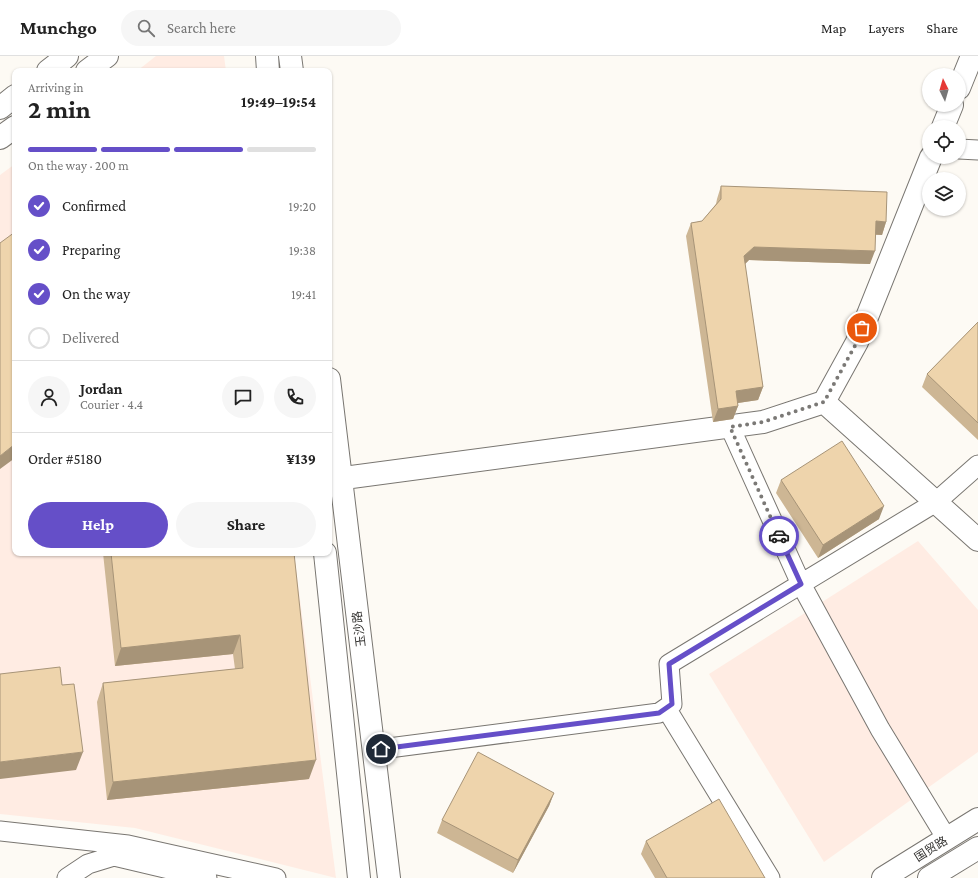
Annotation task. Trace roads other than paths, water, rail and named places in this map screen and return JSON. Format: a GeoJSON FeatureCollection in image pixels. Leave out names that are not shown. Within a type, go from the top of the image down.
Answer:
{"type":"FeatureCollection","features":[{"type":"Feature","properties":{"kind":"main road"},"geometry":{"type":"LineString","coordinates":[[52,68],[67,56]]}},
{"type":"Feature","properties":{"kind":"main road"},"geometry":{"type":"LineString","coordinates":[[91,68],[107,56]]}},
{"type":"Feature","properties":{"kind":"main road"},"geometry":{"type":"LineString","coordinates":[[266,56],[268,68]]}},
{"type":"Feature","properties":{"kind":"main road"},"geometry":{"type":"LineString","coordinates":[[290,56],[292,68]]}},
{"type":"Feature","properties":{"kind":"main road"},"geometry":{"type":"LineString","coordinates":[[966,71],[972,56]]}},
{"type":"Feature","properties":{"kind":"main road"},"geometry":{"type":"LineString","coordinates":[[0,108],[12,98]]}},
{"type":"Feature","properties":{"kind":"main road"},"geometry":{"type":"LineString","coordinates":[[0,138],[12,128]]}},
{"type":"Feature","properties":{"kind":"main road"},"geometry":{"type":"LineString","coordinates":[[335,479],[763,422],[824,402],[857,342],[928,164]]}},
{"type":"Feature","properties":{"kind":"main road"},"geometry":{"type":"LineString","coordinates":[[824,402],[978,540]]}},
{"type":"Feature","properties":{"kind":"main road","name":"玉沙路"},"geometry":{"type":"LineString","coordinates":[[332,429],[335,479],[389,878]]}},
{"type":"Feature","properties":{"kind":"main road"},"geometry":{"type":"LineString","coordinates":[[325,556],[358,878]]}},
{"type":"Feature","properties":{"kind":"main road","name":"国贸路"},"geometry":{"type":"LineString","coordinates":[[883,878],[978,820]]}},
{"type":"Feature","properties":{"kind":"main road","name":"国贸路"},"geometry":{"type":"LineString","coordinates":[[929,878],[978,848]]}},
{"type":"Feature","properties":{"kind":"street"},"geometry":{"type":"LineString","coordinates":[[966,149],[978,150]]}},
{"type":"Feature","properties":{"kind":"street"},"geometry":{"type":"LineString","coordinates":[[730,427],[801,584],[880,729],[947,838]]}},
{"type":"Feature","properties":{"kind":"street"},"geometry":{"type":"LineString","coordinates":[[381,749],[659,713],[672,704],[669,664],[936,502],[978,465]]}},
{"type":"Feature","properties":{"kind":"street"},"geometry":{"type":"LineString","coordinates":[[666,708],[770,878]]}},
{"type":"Feature","properties":{"kind":"street"},"geometry":{"type":"LineString","coordinates":[[0,831],[128,845],[276,878]]}},
{"type":"Feature","properties":{"kind":"street"},"geometry":{"type":"LineString","coordinates":[[67,878],[88,864],[114,856],[207,878]]}}]}
